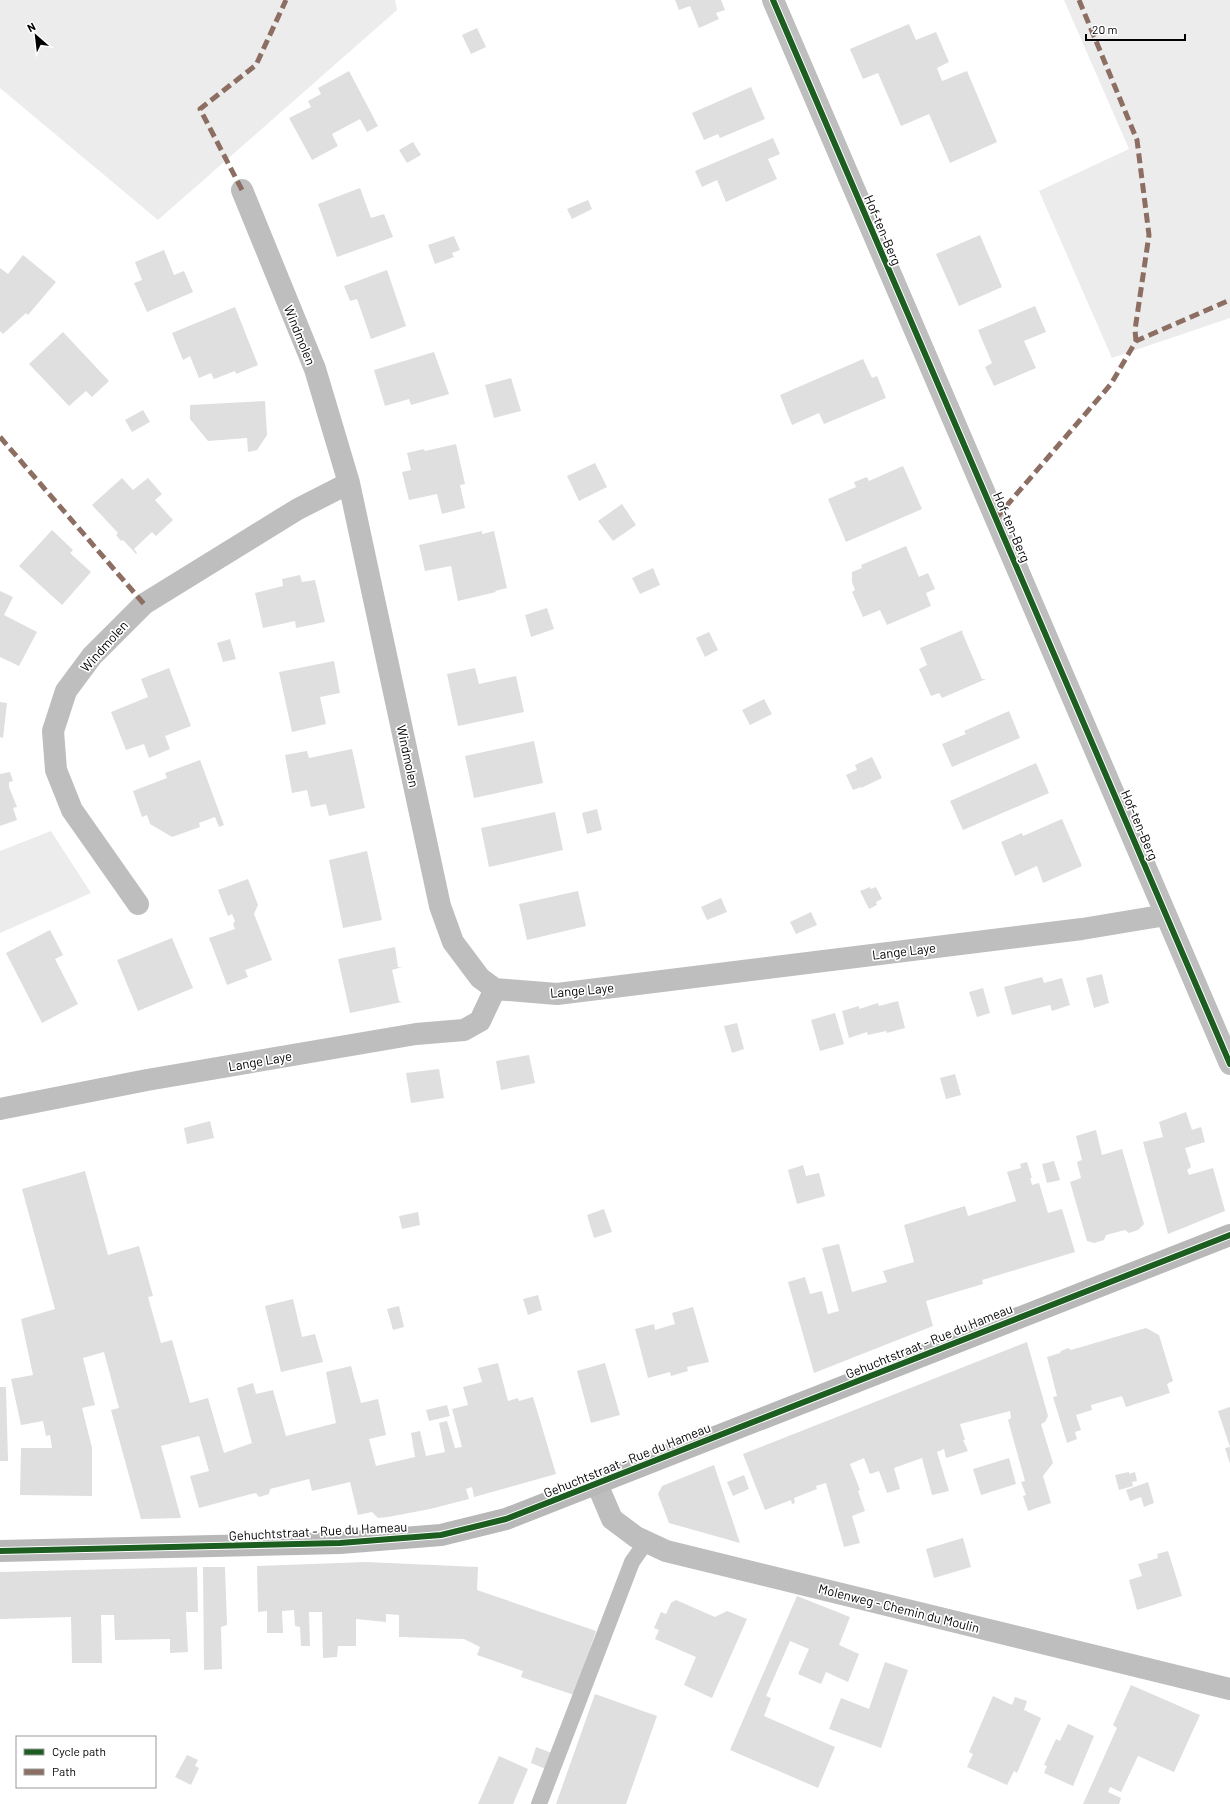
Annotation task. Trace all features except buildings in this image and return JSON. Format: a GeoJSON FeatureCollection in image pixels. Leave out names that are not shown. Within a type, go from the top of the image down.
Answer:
{"type":"FeatureCollection","features":[{"type":"Feature","properties":{"kind":"street","name":"Hof-ten-Berg"},"geometry":{"type":"LineString","coordinates":[[773,0],[1230,1064]]}},
{"type":"Feature","properties":{"kind":"street","name":"Windmolen"},"geometry":{"type":"LineString","coordinates":[[242,190],[314,370],[349,483],[440,906],[453,942],[480,978],[495,989]]}},
{"type":"Feature","properties":{"kind":"street","name":"Windmolen"},"geometry":{"type":"LineString","coordinates":[[138,904],[72,810],[56,770],[53,731],[66,691],[92,656],[144,604],[298,509],[349,483]]}},
{"type":"Feature","properties":{"kind":"street","name":"Lange Laye"},"geometry":{"type":"LineString","coordinates":[[0,1109],[147,1080],[400,1037],[464,1030],[480,1021],[495,989],[557,994],[1082,929],[1166,915]]}},
{"type":"Feature","properties":{"kind":"street","name":"Gehuchtstraat - Rue du Hameau"},"geometry":{"type":"LineString","coordinates":[[0,1551],[340,1543],[441,1535],[506,1519],[1230,1235]]}},
{"type":"Feature","properties":{"kind":"street","name":"Molenweg - Chemin du Moulin"},"geometry":{"type":"LineString","coordinates":[[598,1484],[612,1519],[636,1537],[666,1551],[1230,1689]]}},
{"type":"Feature","properties":{"kind":"lane"},"geometry":{"type":"LineString","coordinates":[[539,1804],[632,1562],[646,1542]]}},
{"type":"Feature","properties":{"kind":"shaded area"},"geometry":{"type":"Polygon","coordinates":[[[0,0],[395,0],[397,10],[158,220],[0,88],[0,0]]]}},
{"type":"Feature","properties":{"kind":"shaded area"},"geometry":{"type":"Polygon","coordinates":[[[1064,0],[1230,0],[1230,318],[1112,358],[1039,191],[1129,149],[1064,0]]]}},
{"type":"Feature","properties":{"kind":"shaded area"},"geometry":{"type":"Polygon","coordinates":[[[51,831],[91,893],[0,933],[0,851],[51,831]]]}},
{"type":"Feature","properties":{"kind":"marked path"},"geometry":{"type":"LineString","coordinates":[[242,190],[200,109],[256,65],[286,0]]}},
{"type":"Feature","properties":{"kind":"marked path"},"geometry":{"type":"LineString","coordinates":[[1079,0],[1137,140],[1149,235],[1135,330],[1136,341]]}},
{"type":"Feature","properties":{"kind":"marked path"},"geometry":{"type":"LineString","coordinates":[[996,518],[1111,384],[1136,341],[1230,300]]}},
{"type":"Feature","properties":{"kind":"marked path"},"geometry":{"type":"LineString","coordinates":[[0,437],[144,604]]}},
{"type":"Feature","properties":{"kind":"cycle path"},"geometry":{"type":"LineString","coordinates":[[773,0],[1230,1064]]}},
{"type":"Feature","properties":{"kind":"cycle path"},"geometry":{"type":"LineString","coordinates":[[0,1551],[340,1543],[441,1535],[506,1519],[1230,1235]]}}]}
